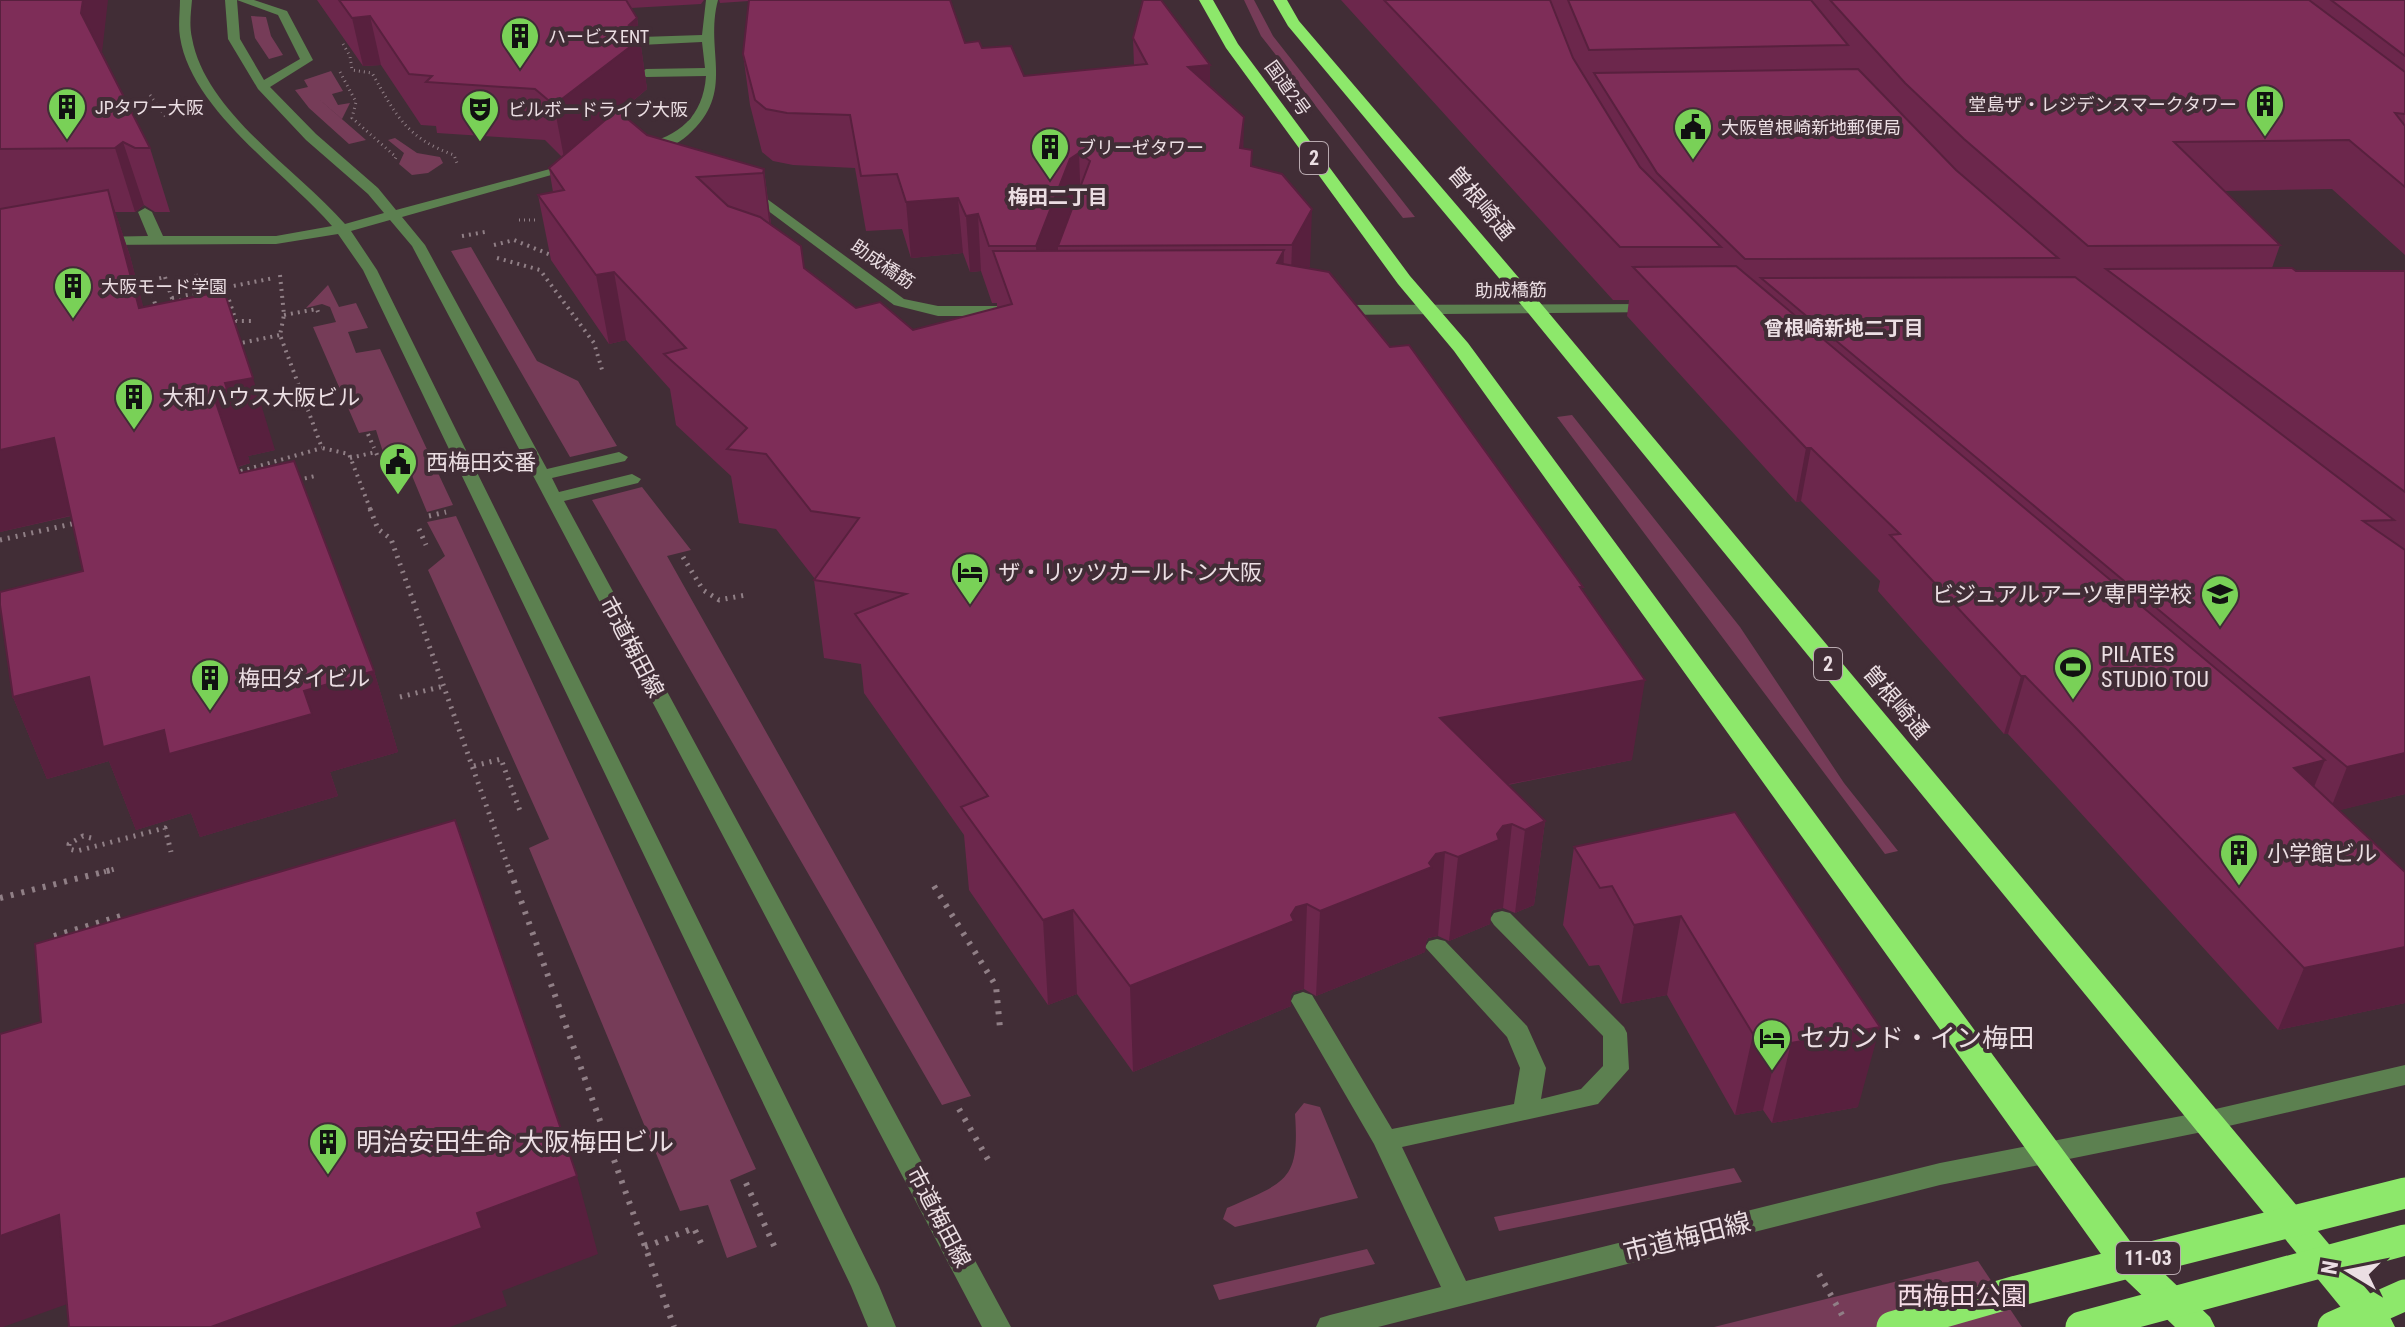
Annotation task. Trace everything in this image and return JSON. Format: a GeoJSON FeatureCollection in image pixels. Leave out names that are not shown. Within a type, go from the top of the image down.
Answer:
{"type":"FeatureCollection","features":[{"type":"Feature","properties":{"kind":"highway","name":"国道2号"},"geometry":{"type":"LineString","coordinates":[[1206,0],[1231,45],[1404,280],[1431,311]]}},
{"type":"Feature","properties":{"kind":"highway","name":"曽根崎通"},"geometry":{"type":"LineString","coordinates":[[1280,0],[1293,23],[1536,310],[2378,1327]]}},
{"type":"Feature","properties":{"kind":"highway","name":"2"},"geometry":{"type":"LineString","coordinates":[[1431,311],[1461,347],[1951,1026],[2118,1251],[2198,1327]]}},
{"type":"Feature","properties":{"kind":"highway","name":"11-03"},"geometry":{"type":"LineString","coordinates":[[1892,1327],[2017,1291],[2405,1193]]}},
{"type":"Feature","properties":{"kind":"highway","name":"11-03"},"geometry":{"type":"LineString","coordinates":[[2081,1327],[2405,1240]]}},
{"type":"Feature","properties":{"kind":"highway"},"geometry":{"type":"LineString","coordinates":[[2333,1327],[2405,1295]]}},
{"type":"Feature","properties":{"kind":"street"},"geometry":{"type":"LineString","coordinates":[[186,0],[185,40],[202,79],[226,114],[247,137],[321,204],[370,270],[844,1243],[882,1327]]}},
{"type":"Feature","properties":{"kind":"street","name":"市道梅田線"},"geometry":{"type":"LineString","coordinates":[[231,0],[234,39],[262,86],[311,137],[373,191],[391,217],[418,245],[997,1327]]}},
{"type":"Feature","properties":{"kind":"street"},"geometry":{"type":"LineString","coordinates":[[243,0],[283,13],[307,60],[262,86]]}},
{"type":"Feature","properties":{"kind":"street"},"geometry":{"type":"LineString","coordinates":[[625,153],[670,142],[700,113],[711,90],[705,19],[712,0]]}},
{"type":"Feature","properties":{"kind":"street"},"geometry":{"type":"LineString","coordinates":[[627,36],[640,41],[707,38]]}},
{"type":"Feature","properties":{"kind":"street"},"geometry":{"type":"LineString","coordinates":[[646,73],[711,72]]}},
{"type":"Feature","properties":{"kind":"street"},"geometry":{"type":"LineString","coordinates":[[670,142],[691,150]]}},
{"type":"Feature","properties":{"kind":"street"},"geometry":{"type":"LineString","coordinates":[[78,241],[276,240],[391,217],[594,161]]}},
{"type":"Feature","properties":{"kind":"street","name":"助成橋筋"},"geometry":{"type":"LineString","coordinates":[[740,183],[899,302],[938,311],[1019,311]]}},
{"type":"Feature","properties":{"kind":"street"},"geometry":{"type":"LineString","coordinates":[[145,212],[157,240]]}},
{"type":"Feature","properties":{"kind":"street"},"geometry":{"type":"LineString","coordinates":[[888,318],[899,302]]}},
{"type":"Feature","properties":{"kind":"street","name":"助成橋筋"},"geometry":{"type":"LineString","coordinates":[[1314,310],[1676,309]]}},
{"type":"Feature","properties":{"kind":"street"},"geometry":{"type":"LineString","coordinates":[[540,476],[619,457]]}},
{"type":"Feature","properties":{"kind":"street"},"geometry":{"type":"LineString","coordinates":[[552,499],[632,479]]}},
{"type":"Feature","properties":{"kind":"street"},"geometry":{"type":"LineString","coordinates":[[1385,1140],[1589,1097],[1616,1069],[1615,1033],[1502,919]]}},
{"type":"Feature","properties":{"kind":"street"},"geometry":{"type":"LineString","coordinates":[[1437,947],[1518,1032],[1533,1068],[1526,1112]]}},
{"type":"Feature","properties":{"kind":"street"},"geometry":{"type":"LineString","coordinates":[[1303,1001],[1385,1140],[1421,1210],[1458,1294]]}},
{"type":"Feature","properties":{"kind":"street","name":"市道梅田線"},"geometry":{"type":"LineString","coordinates":[[1330,1327],[1940,1174],[2207,1121],[2405,1075]]}},
{"type":"Feature","properties":{"kind":"path"},"geometry":{"type":"LineString","coordinates":[[336,33],[350,56],[352,70],[372,73],[407,132],[425,146],[454,155],[458,165]]}},
{"type":"Feature","properties":{"kind":"path"},"geometry":{"type":"LineString","coordinates":[[335,64],[356,102],[352,118],[396,157],[391,165]]}},
{"type":"Feature","properties":{"kind":"path"},"geometry":{"type":"LineString","coordinates":[[150,95],[166,117]]}},
{"type":"Feature","properties":{"kind":"path"},"geometry":{"type":"LineString","coordinates":[[519,220],[538,220]]}},
{"type":"Feature","properties":{"kind":"path"},"geometry":{"type":"LineString","coordinates":[[494,245],[514,240],[551,255]]}},
{"type":"Feature","properties":{"kind":"path"},"geometry":{"type":"LineString","coordinates":[[497,258],[540,270],[594,343],[603,373]]}},
{"type":"Feature","properties":{"kind":"path"},"geometry":{"type":"LineString","coordinates":[[281,267],[279,277],[284,315],[280,335],[322,448]]}},
{"type":"Feature","properties":{"kind":"path"},"geometry":{"type":"LineString","coordinates":[[195,269],[201,306]]}},
{"type":"Feature","properties":{"kind":"path"},"geometry":{"type":"LineString","coordinates":[[165,277],[172,298],[179,320],[161,323],[148,281],[165,277]]}},
{"type":"Feature","properties":{"kind":"path"},"geometry":{"type":"LineString","coordinates":[[172,298],[279,277]]}},
{"type":"Feature","properties":{"kind":"path"},"geometry":{"type":"LineString","coordinates":[[229,300],[236,321],[254,321]]}},
{"type":"Feature","properties":{"kind":"path"},"geometry":{"type":"LineString","coordinates":[[142,304],[154,302]]}},
{"type":"Feature","properties":{"kind":"path"},"geometry":{"type":"LineString","coordinates":[[284,315],[317,309],[318,312]]}},
{"type":"Feature","properties":{"kind":"path"},"geometry":{"type":"LineString","coordinates":[[228,346],[280,335]]}},
{"type":"Feature","properties":{"kind":"path"},"geometry":{"type":"LineString","coordinates":[[368,434],[374,448]]}},
{"type":"Feature","properties":{"kind":"path"},"geometry":{"type":"LineString","coordinates":[[226,476],[322,448],[349,454],[378,529],[391,539],[674,1327]]}},
{"type":"Feature","properties":{"kind":"path"},"geometry":{"type":"LineString","coordinates":[[350,458],[376,452],[377,455]]}},
{"type":"Feature","properties":{"kind":"path"},"geometry":{"type":"LineString","coordinates":[[283,457],[285,465]]}},
{"type":"Feature","properties":{"kind":"path"},"geometry":{"type":"LineString","coordinates":[[291,481],[315,476]]}},
{"type":"Feature","properties":{"kind":"path"},"geometry":{"type":"LineString","coordinates":[[0,540],[89,520]]}},
{"type":"Feature","properties":{"kind":"path"},"geometry":{"type":"LineString","coordinates":[[419,529],[426,545]]}},
{"type":"Feature","properties":{"kind":"path"},"geometry":{"type":"LineString","coordinates":[[683,557],[703,590],[719,600],[746,595]]}},
{"type":"Feature","properties":{"kind":"path"},"geometry":{"type":"LineString","coordinates":[[400,697],[444,686]]}},
{"type":"Feature","properties":{"kind":"path"},"geometry":{"type":"LineString","coordinates":[[474,766],[501,759],[520,811]]}},
{"type":"Feature","properties":{"kind":"path"},"geometry":{"type":"LineString","coordinates":[[91,838],[75,838],[69,849],[77,851],[165,828],[171,852]]}},
{"type":"Feature","properties":{"kind":"path"},"geometry":{"type":"LineString","coordinates":[[0,898],[118,868]]}},
{"type":"Feature","properties":{"kind":"path"},"geometry":{"type":"LineString","coordinates":[[934,886],[996,986],[1000,1028]]}},
{"type":"Feature","properties":{"kind":"path"},"geometry":{"type":"LineString","coordinates":[[54,936],[124,915]]}},
{"type":"Feature","properties":{"kind":"path"},"geometry":{"type":"LineString","coordinates":[[959,1109],[990,1163]]}},
{"type":"Feature","properties":{"kind":"path"},"geometry":{"type":"LineString","coordinates":[[746,1183],[775,1248]]}},
{"type":"Feature","properties":{"kind":"path"},"geometry":{"type":"LineString","coordinates":[[645,1247],[694,1228],[701,1243]]}},
{"type":"Feature","properties":{"kind":"path"},"geometry":{"type":"LineString","coordinates":[[1819,1274],[1848,1327]]}},
{"type":"Feature","properties":{"kind":"green space"},"geometry":{"type":"Polygon","coordinates":[[[1244,0],[1254,0],[1273,36],[1415,217],[1403,218],[1261,36],[1244,0]]]}},
{"type":"Feature","properties":{"kind":"green space"},"geometry":{"type":"Polygon","coordinates":[[[251,16],[266,17],[271,36],[283,55],[269,59],[255,38],[251,16]]]}},
{"type":"Feature","properties":{"kind":"green space"},"geometry":{"type":"Polygon","coordinates":[[[331,71],[343,91],[332,94],[338,105],[350,103],[342,119],[313,94],[366,140],[349,144],[309,108],[295,90],[308,87],[304,80],[331,71]]]}},
{"type":"Feature","properties":{"kind":"green space"},"geometry":{"type":"Polygon","coordinates":[[[395,138],[417,153],[440,157],[443,163],[428,173],[412,175],[399,164],[404,153],[388,140],[395,138]]]}},
{"type":"Feature","properties":{"kind":"green space"},"geometry":{"type":"Polygon","coordinates":[[[471,247],[537,361],[578,381],[617,446],[570,457],[451,251],[471,247]]]}},
{"type":"Feature","properties":{"kind":"green space"},"geometry":{"type":"Polygon","coordinates":[[[328,285],[339,307],[356,303],[368,328],[348,332],[356,353],[380,349],[453,505],[427,512],[408,466],[397,469],[389,452],[383,452],[376,430],[359,433],[313,327],[336,322],[330,307],[322,304],[306,308],[328,285]]]}},
{"type":"Feature","properties":{"kind":"green space"},"geometry":{"type":"Polygon","coordinates":[[[1572,415],[1740,627],[1844,783],[1898,851],[1885,854],[1557,417],[1572,415]]]}},
{"type":"Feature","properties":{"kind":"green space"},"geometry":{"type":"Polygon","coordinates":[[[642,487],[691,550],[667,556],[971,1096],[942,1105],[592,500],[642,487]]]}},
{"type":"Feature","properties":{"kind":"green space"},"geometry":{"type":"Polygon","coordinates":[[[456,516],[756,1169],[730,1180],[757,1247],[727,1258],[708,1205],[680,1211],[529,848],[549,839],[428,570],[445,556],[427,522],[456,516]]]}},
{"type":"Feature","properties":{"kind":"green space"},"geometry":{"type":"Polygon","coordinates":[[[1304,1103],[1320,1107],[1358,1198],[1235,1227],[1223,1219],[1227,1208],[1275,1185],[1291,1167],[1295,1154],[1295,1114],[1304,1103]]]}},
{"type":"Feature","properties":{"kind":"green space"},"geometry":{"type":"Polygon","coordinates":[[[1734,1168],[1742,1182],[1499,1231],[1494,1217],[1734,1168]]]}},
{"type":"Feature","properties":{"kind":"green space"},"geometry":{"type":"Polygon","coordinates":[[[1367,1249],[1375,1264],[1219,1300],[1213,1285],[1367,1249]]]}},
{"type":"Feature","properties":{"kind":"green space","name":"西梅田公園"},"geometry":{"type":"Polygon","coordinates":[[[1978,1261],[2022,1327],[1714,1327],[1978,1261]]]}},
{"type":"Feature","properties":{"kind":"building"},"geometry":{"type":"Polygon","coordinates":[[[0,0],[83,0],[81,13],[150,148],[135,148],[123,142],[115,148],[0,149],[0,0]]]}},
{"type":"Feature","properties":{"kind":"building"},"geometry":{"type":"Polygon","coordinates":[[[339,0],[626,0],[637,18],[629,25],[639,31],[639,40],[554,105],[535,89],[426,82],[432,76],[409,74],[370,16],[352,18],[339,0]]]}},
{"type":"Feature","properties":{"kind":"building"},"geometry":{"type":"Polygon","coordinates":[[[749,0],[950,0],[965,43],[979,41],[982,48],[1011,46],[1024,76],[1147,64],[1133,38],[1143,0],[1161,0],[1210,65],[1188,67],[1244,117],[1240,148],[1252,150],[1251,166],[1282,174],[1312,209],[1292,245],[1058,246],[1090,161],[1079,153],[1070,159],[1036,246],[989,246],[978,214],[966,216],[958,198],[906,202],[897,174],[861,176],[850,115],[787,113],[766,109],[755,100],[743,54],[749,0]]]}},
{"type":"Feature","properties":{"kind":"building"},"geometry":{"type":"Polygon","coordinates":[[[1384,0],[1550,0],[1573,58],[1640,167],[1721,247],[1620,247],[1384,0]]]}},
{"type":"Feature","properties":{"kind":"building"},"geometry":{"type":"Polygon","coordinates":[[[1568,0],[1811,0],[1848,45],[1589,50],[1568,0]]]}},
{"type":"Feature","properties":{"kind":"building"},"geometry":{"type":"Polygon","coordinates":[[[1830,0],[2309,0],[2405,72],[2405,114],[2395,113],[2405,126],[2405,187],[2349,140],[2174,142],[2280,245],[2088,246],[1964,139],[1905,83],[1830,0]]]}},
{"type":"Feature","properties":{"kind":"building"},"geometry":{"type":"Polygon","coordinates":[[[2331,0],[2405,0],[2405,56],[2331,0]]]}},
{"type":"Feature","properties":{"kind":"building"},"geometry":{"type":"Polygon","coordinates":[[[1858,69],[1956,170],[2058,258],[1745,259],[1657,173],[1594,73],[1858,69]]]}},
{"type":"Feature","properties":{"kind":"building"},"geometry":{"type":"Polygon","coordinates":[[[617,110],[647,135],[764,169],[763,173],[697,177],[728,206],[760,217],[801,246],[804,268],[856,308],[880,302],[913,330],[1012,304],[993,251],[1284,250],[1277,263],[1329,272],[1390,347],[1409,345],[1583,587],[1580,587],[1645,680],[1440,718],[1545,821],[1525,830],[1512,824],[1503,826],[1497,834],[1499,840],[1458,857],[1445,852],[1436,854],[1429,863],[1432,867],[1320,911],[1307,904],[1296,907],[1291,915],[1294,921],[1130,986],[1073,910],[1043,920],[961,807],[988,796],[855,614],[906,594],[814,580],[859,518],[811,511],[766,454],[727,449],[747,428],[664,354],[686,348],[614,272],[596,275],[538,195],[564,190],[549,168],[617,110]]]}},
{"type":"Feature","properties":{"kind":"building"},"geometry":{"type":"Polygon","coordinates":[[[108,190],[139,308],[224,291],[253,378],[225,383],[227,389],[213,394],[240,473],[294,461],[374,671],[304,691],[312,714],[169,754],[164,730],[103,747],[89,677],[13,697],[0,605],[0,592],[83,571],[54,438],[0,450],[0,209],[108,190]]]}},
{"type":"Feature","properties":{"kind":"building"},"geometry":{"type":"Polygon","coordinates":[[[1736,266],[2325,760],[2294,768],[2405,872],[2405,947],[2304,968],[2077,729],[2025,676],[2021,676],[1890,535],[1900,534],[1811,448],[1806,448],[1633,267],[1736,266]]]}},
{"type":"Feature","properties":{"kind":"building"},"geometry":{"type":"Polygon","coordinates":[[[2292,268],[2296,271],[2405,271],[2405,492],[2106,269],[2292,268]]]}},
{"type":"Feature","properties":{"kind":"building"},"geometry":{"type":"Polygon","coordinates":[[[2075,277],[2394,520],[2363,521],[2405,550],[2405,753],[2347,767],[1761,278],[2075,277]]]}},
{"type":"Feature","properties":{"kind":"building"},"geometry":{"type":"Polygon","coordinates":[[[1735,812],[1880,1027],[1791,1043],[1782,1029],[1753,1034],[1681,916],[1634,925],[1612,886],[1600,888],[1574,847],[1735,812]]]}},
{"type":"Feature","properties":{"kind":"building","name":"明治安田生命 大阪梅田ビル"},"geometry":{"type":"Polygon","coordinates":[[[455,820],[577,1176],[477,1213],[482,1228],[211,1327],[69,1327],[59,1215],[0,1236],[0,1034],[41,1022],[35,944],[455,820]]]}},
{"type":"Feature","properties":{"kind":"place","name":"ハービスENT"},"geometry":{"type":"Point","coordinates":[520,70]}},
{"type":"Feature","properties":{"kind":"place","name":"堂島ザ・レジデンスマークタワー"},"geometry":{"type":"Point","coordinates":[2265,138]}},
{"type":"Feature","properties":{"kind":"place","name":"JPタワー大阪"},"geometry":{"type":"Point","coordinates":[67,141]}},
{"type":"Feature","properties":{"kind":"place","name":"ビルボードライブ大阪"},"geometry":{"type":"Point","coordinates":[480,143]}},
{"type":"Feature","properties":{"kind":"place","name":"大阪曽根崎新地郵便局"},"geometry":{"type":"Point","coordinates":[1693,161]}},
{"type":"Feature","properties":{"kind":"place","name":"ブリーゼタワー"},"geometry":{"type":"Point","coordinates":[1050,181]}},
{"type":"Feature","properties":{"kind":"place","name":"大阪モード学園"},"geometry":{"type":"Point","coordinates":[73,320]}},
{"type":"Feature","properties":{"kind":"place","name":"大和ハウス大阪ビル"},"geometry":{"type":"Point","coordinates":[134,431]}},
{"type":"Feature","properties":{"kind":"place","name":"西梅田交番"},"geometry":{"type":"Point","coordinates":[398,496]}},
{"type":"Feature","properties":{"kind":"place","name":"ザ・リッツカールトン大阪"},"geometry":{"type":"Point","coordinates":[970,606]}},
{"type":"Feature","properties":{"kind":"place","name":"ビジュアルアーツ専門学校"},"geometry":{"type":"Point","coordinates":[2220,628]}},
{"type":"Feature","properties":{"kind":"place","name":"PILATES STUDIO TOU"},"geometry":{"type":"Point","coordinates":[2073,701]}},
{"type":"Feature","properties":{"kind":"place","name":"梅田ダイビル"},"geometry":{"type":"Point","coordinates":[210,712]}},
{"type":"Feature","properties":{"kind":"place","name":"小学館ビル"},"geometry":{"type":"Point","coordinates":[2239,887]}},
{"type":"Feature","properties":{"kind":"place","name":"セカンド・イン梅田"},"geometry":{"type":"Point","coordinates":[1772,1072]}},
{"type":"Feature","properties":{"kind":"place","name":"明治安田生命 大阪梅田ビル"},"geometry":{"type":"Point","coordinates":[328,1176]}},
{"type":"Feature","properties":{"kind":"district","name":"梅田二丁目"},"geometry":{"type":"Point","coordinates":[1058,197]}},
{"type":"Feature","properties":{"kind":"district","name":"曾根崎新地二丁目"},"geometry":{"type":"Point","coordinates":[1844,328]}}]}
